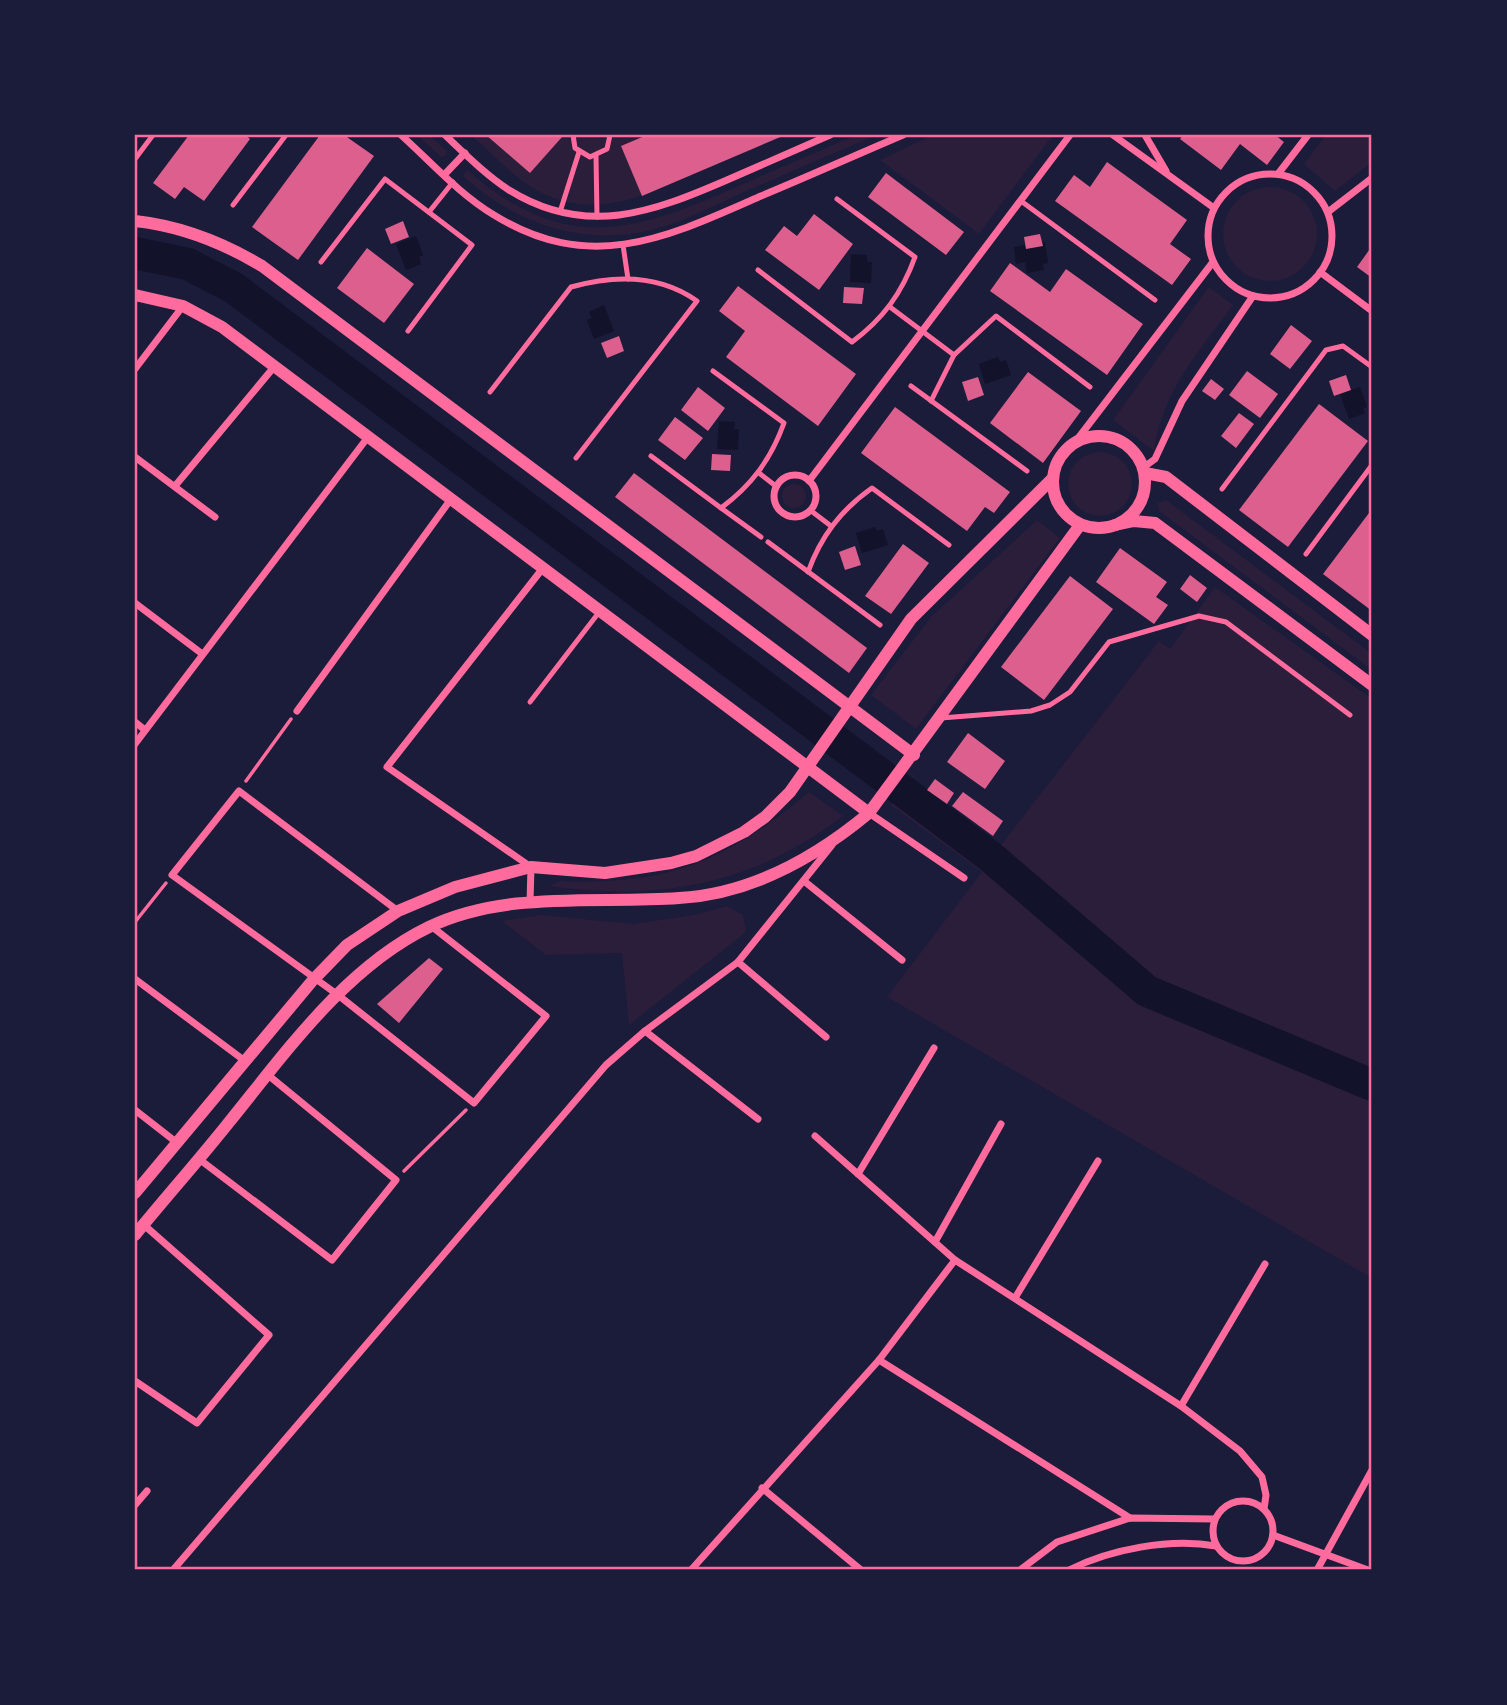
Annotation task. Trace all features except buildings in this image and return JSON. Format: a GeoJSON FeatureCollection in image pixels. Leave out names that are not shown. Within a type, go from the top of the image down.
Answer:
{"type":"FeatureCollection","features":[{"type":"Feature","properties":{"kind":"street"},"geometry":{"type":"LineString","coordinates":[[401,135],[494,215],[533,234],[574,244],[623,245],[679,232],[903,135]]}},
{"type":"Feature","properties":{"kind":"street"},"geometry":{"type":"LineString","coordinates":[[445,135],[510,191],[560,212],[597,217],[633,215],[668,205],[830,135]]}},
{"type":"Feature","properties":{"kind":"street"},"geometry":{"type":"LineString","coordinates":[[809,481],[1070,135]]}},
{"type":"Feature","properties":{"kind":"street"},"geometry":{"type":"LineString","coordinates":[[1113,135],[1214,208]]}},
{"type":"Feature","properties":{"kind":"street"},"geometry":{"type":"LineString","coordinates":[[1145,135],[1171,178]]}},
{"type":"Feature","properties":{"kind":"street"},"geometry":{"type":"LineString","coordinates":[[1278,174],[1308,135]]}},
{"type":"Feature","properties":{"kind":"street"},"geometry":{"type":"LineString","coordinates":[[445,174],[465,153]]}},
{"type":"Feature","properties":{"kind":"street"},"geometry":{"type":"LineString","coordinates":[[1259,174],[1278,174],[1308,186],[1328,212],[1332,243],[1320,272],[1304,287],[1283,297],[1253,296],[1229,284],[1213,262],[1208,244],[1208,226],[1214,208],[1225,192],[1240,180],[1259,174]]}},
{"type":"Feature","properties":{"kind":"street"},"geometry":{"type":"LineString","coordinates":[[1328,212],[1372,178]]}},
{"type":"Feature","properties":{"kind":"street"},"geometry":{"type":"LineString","coordinates":[[135,221],[157,223],[209,238],[262,266],[914,755]]}},
{"type":"Feature","properties":{"kind":"street"},"geometry":{"type":"LineString","coordinates":[[1213,262],[1076,441],[1059,457],[1052,479],[1055,497],[1065,513],[1080,524],[1097,528],[1134,521],[1154,523],[1372,685]]}},
{"type":"Feature","properties":{"kind":"street"},"geometry":{"type":"LineString","coordinates":[[1320,272],[1372,311]]}},
{"type":"Feature","properties":{"kind":"street"},"geometry":{"type":"LineString","coordinates":[[135,295],[183,306],[216,323],[869,813],[964,878]]}},
{"type":"Feature","properties":{"kind":"street"},"geometry":{"type":"LineString","coordinates":[[1144,470],[1155,459],[1182,401],[1253,296]]}},
{"type":"Feature","properties":{"kind":"street"},"geometry":{"type":"LineString","coordinates":[[135,369],[183,306]]}},
{"type":"Feature","properties":{"kind":"street"},"geometry":{"type":"LineString","coordinates":[[174,486],[274,367]]}},
{"type":"Feature","properties":{"kind":"street"},"geometry":{"type":"LineString","coordinates":[[1076,441],[1096,435],[1116,438],[1133,450],[1144,470],[1144,495],[1133,514],[1115,525]]}},
{"type":"Feature","properties":{"kind":"street"},"geometry":{"type":"LineString","coordinates":[[135,744],[201,653],[368,437]]}},
{"type":"Feature","properties":{"kind":"street"},"geometry":{"type":"LineString","coordinates":[[135,457],[215,517]]}},
{"type":"Feature","properties":{"kind":"street"},"geometry":{"type":"LineString","coordinates":[[1144,470],[1166,477],[1372,635]]}},
{"type":"Feature","properties":{"kind":"street"},"geometry":{"type":"LineString","coordinates":[[793,476],[809,481],[815,498],[810,510],[793,517],[782,513],[774,501],[776,487],[793,476]]}},
{"type":"Feature","properties":{"kind":"street"},"geometry":{"type":"LineString","coordinates":[[135,1193],[313,980],[347,945],[398,911],[455,887],[531,867],[582,872],[627,872],[696,856],[765,817],[790,792],[911,619],[1052,479]]}},
{"type":"Feature","properties":{"kind":"street"},"geometry":{"type":"LineString","coordinates":[[297,711],[451,499]]}},
{"type":"Feature","properties":{"kind":"street"},"geometry":{"type":"LineString","coordinates":[[135,1235],[338,995],[385,952],[430,926],[483,909],[530,902],[695,896],[733,888],[769,875],[838,838],[869,813],[914,755],[1080,524]]}},
{"type":"Feature","properties":{"kind":"street"},"geometry":{"type":"LineString","coordinates":[[531,867],[387,767],[543,568]]}},
{"type":"Feature","properties":{"kind":"street"},"geometry":{"type":"LineString","coordinates":[[135,603],[201,653]]}},
{"type":"Feature","properties":{"kind":"street"},"geometry":{"type":"LineString","coordinates":[[135,722],[145,730]]}},
{"type":"Feature","properties":{"kind":"street"},"geometry":{"type":"LineString","coordinates":[[398,911],[239,791],[172,875],[313,980],[338,995],[474,1102],[546,1016],[430,926]]}},
{"type":"Feature","properties":{"kind":"street"},"geometry":{"type":"LineString","coordinates":[[173,1570],[606,1065],[645,1031],[738,962],[838,838]]}},
{"type":"Feature","properties":{"kind":"street"},"geometry":{"type":"LineString","coordinates":[[530,902],[531,867]]}},
{"type":"Feature","properties":{"kind":"street"},"geometry":{"type":"LineString","coordinates":[[804,881],[902,960]]}},
{"type":"Feature","properties":{"kind":"street"},"geometry":{"type":"LineString","coordinates":[[738,962],[826,1037]]}},
{"type":"Feature","properties":{"kind":"street"},"geometry":{"type":"LineString","coordinates":[[135,979],[244,1061]]}},
{"type":"Feature","properties":{"kind":"street"},"geometry":{"type":"LineString","coordinates":[[645,1031],[758,1119]]}},
{"type":"Feature","properties":{"kind":"street"},"geometry":{"type":"LineString","coordinates":[[858,1174],[934,1048]]}},
{"type":"Feature","properties":{"kind":"street"},"geometry":{"type":"LineString","coordinates":[[199,1160],[332,1260],[396,1180],[268,1075]]}},
{"type":"Feature","properties":{"kind":"street"},"geometry":{"type":"LineString","coordinates":[[135,1110],[176,1142]]}},
{"type":"Feature","properties":{"kind":"street"},"geometry":{"type":"LineString","coordinates":[[935,1242],[1001,1124]]}},
{"type":"Feature","properties":{"kind":"street"},"geometry":{"type":"LineString","coordinates":[[815,1136],[955,1260],[1181,1406],[1240,1451],[1262,1477],[1266,1495],[1264,1509]]}},
{"type":"Feature","properties":{"kind":"street"},"geometry":{"type":"LineString","coordinates":[[1015,1298],[1098,1161]]}},
{"type":"Feature","properties":{"kind":"street"},"geometry":{"type":"LineString","coordinates":[[135,1381],[197,1423],[269,1335],[144,1225]]}},
{"type":"Feature","properties":{"kind":"street"},"geometry":{"type":"LineString","coordinates":[[691,1570],[879,1360],[955,1260]]}},
{"type":"Feature","properties":{"kind":"street"},"geometry":{"type":"LineString","coordinates":[[1181,1406],[1265,1264]]}},
{"type":"Feature","properties":{"kind":"street"},"geometry":{"type":"LineString","coordinates":[[879,1360],[1130,1518]]}},
{"type":"Feature","properties":{"kind":"street"},"geometry":{"type":"LineString","coordinates":[[1317,1570],[1372,1470]]}},
{"type":"Feature","properties":{"kind":"street"},"geometry":{"type":"LineString","coordinates":[[762,1488],[861,1570]]}},
{"type":"Feature","properties":{"kind":"street"},"geometry":{"type":"LineString","coordinates":[[135,1505],[147,1491]]}},
{"type":"Feature","properties":{"kind":"street"},"geometry":{"type":"LineString","coordinates":[[1237,1502],[1251,1502],[1264,1509],[1273,1525],[1273,1535],[1268,1549],[1256,1559],[1241,1562],[1227,1557],[1216,1546],[1213,1533],[1215,1519],[1224,1508],[1237,1502]]}},
{"type":"Feature","properties":{"kind":"street"},"geometry":{"type":"LineString","coordinates":[[1020,1570],[1057,1542],[1130,1518],[1215,1519]]}},
{"type":"Feature","properties":{"kind":"street"},"geometry":{"type":"LineString","coordinates":[[1273,1535],[1368,1570]]}},
{"type":"Feature","properties":{"kind":"street"},"geometry":{"type":"LineString","coordinates":[[1069,1570],[1097,1556],[1200,1543],[1216,1546]]}},
{"type":"Feature","properties":{"kind":"lane"},"geometry":{"type":"LineString","coordinates":[[135,159],[152,135]]}},
{"type":"Feature","properties":{"kind":"lane"},"geometry":{"type":"LineString","coordinates":[[233,205],[286,135]]}},
{"type":"Feature","properties":{"kind":"lane"},"geometry":{"type":"LineString","coordinates":[[560,212],[579,152],[573,135]]}},
{"type":"Feature","properties":{"kind":"lane"},"geometry":{"type":"LineString","coordinates":[[579,152],[596,156],[607,149],[610,135]]}},
{"type":"Feature","properties":{"kind":"lane"},"geometry":{"type":"LineString","coordinates":[[596,156],[597,217]]}},
{"type":"Feature","properties":{"kind":"lane"},"geometry":{"type":"LineString","coordinates":[[321,262],[385,179],[472,245],[408,331]]}},
{"type":"Feature","properties":{"kind":"lane"},"geometry":{"type":"LineString","coordinates":[[429,212],[453,182]]}},
{"type":"Feature","properties":{"kind":"lane"},"geometry":{"type":"LineString","coordinates":[[758,270],[852,342],[890,307],[915,257],[837,199]]}},
{"type":"Feature","properties":{"kind":"lane"},"geometry":{"type":"LineString","coordinates":[[1021,201],[1155,300]]}},
{"type":"Feature","properties":{"kind":"lane"},"geometry":{"type":"LineString","coordinates":[[623,245],[628,279]]}},
{"type":"Feature","properties":{"kind":"lane"},"geometry":{"type":"LineString","coordinates":[[490,392],[571,286],[628,279],[666,284],[697,301],[576,458]]}},
{"type":"Feature","properties":{"kind":"lane"},"geometry":{"type":"LineString","coordinates":[[890,307],[954,355]]}},
{"type":"Feature","properties":{"kind":"lane"},"geometry":{"type":"LineString","coordinates":[[931,401],[954,355],[972,334],[996,316],[1090,387]]}},
{"type":"Feature","properties":{"kind":"lane"},"geometry":{"type":"LineString","coordinates":[[1222,489],[1326,350],[1343,346],[1372,367]]}},
{"type":"Feature","properties":{"kind":"lane"},"geometry":{"type":"LineString","coordinates":[[713,370],[784,423],[778,441],[759,473],[722,508]]}},
{"type":"Feature","properties":{"kind":"lane"},"geometry":{"type":"LineString","coordinates":[[911,386],[1027,471]]}},
{"type":"Feature","properties":{"kind":"lane"},"geometry":{"type":"LineString","coordinates":[[651,456],[761,537]]}},
{"type":"Feature","properties":{"kind":"lane"},"geometry":{"type":"LineString","coordinates":[[1306,554],[1372,465]]}},
{"type":"Feature","properties":{"kind":"lane"},"geometry":{"type":"LineString","coordinates":[[759,473],[776,487]]}},
{"type":"Feature","properties":{"kind":"lane"},"geometry":{"type":"LineString","coordinates":[[808,572],[831,526],[857,499],[872,488],[949,545]]}},
{"type":"Feature","properties":{"kind":"lane"},"geometry":{"type":"LineString","coordinates":[[810,510],[831,526]]}},
{"type":"Feature","properties":{"kind":"lane"},"geometry":{"type":"LineString","coordinates":[[768,542],[880,625]]}},
{"type":"Feature","properties":{"kind":"lane"},"geometry":{"type":"LineString","coordinates":[[530,702],[600,611]]}},
{"type":"Feature","properties":{"kind":"lane"},"geometry":{"type":"LineString","coordinates":[[941,718],[1031,711],[1050,705],[1070,692],[1109,642],[1199,616],[1226,622],[1350,715]]}},
{"type":"Feature","properties":{"kind":"path"},"geometry":{"type":"LineString","coordinates":[[239,791],[297,711]]}},
{"type":"Feature","properties":{"kind":"path"},"geometry":{"type":"LineString","coordinates":[[135,922],[172,875]]}},
{"type":"Feature","properties":{"kind":"path"},"geometry":{"type":"LineString","coordinates":[[396,1180],[474,1102]]}},
{"type":"Feature","properties":{"kind":"shaded area"},"geometry":{"type":"Polygon","coordinates":[[[417,135],[429,135],[447,151],[445,156],[441,157],[417,135]]]}},
{"type":"Feature","properties":{"kind":"shaded area"},"geometry":{"type":"Polygon","coordinates":[[[471,135],[786,135],[640,196],[601,204],[582,204],[562,201],[532,188],[471,135]]]}},
{"type":"Feature","properties":{"kind":"shaded area"},"geometry":{"type":"Polygon","coordinates":[[[856,135],[877,135],[667,226],[629,234],[602,235],[552,228],[505,207],[463,176],[467,170],[502,196],[534,214],[565,224],[596,227],[628,225],[696,204],[856,135]]]}},
{"type":"Feature","properties":{"kind":"shaded area"},"geometry":{"type":"Polygon","coordinates":[[[933,135],[1053,135],[979,234],[880,160],[933,135]]]}},
{"type":"Feature","properties":{"kind":"shaded area"},"geometry":{"type":"Polygon","coordinates":[[[1326,135],[1372,135],[1372,162],[1335,191],[1304,164],[1326,135]]]}},
{"type":"Feature","properties":{"kind":"shaded area"},"geometry":{"type":"Polygon","coordinates":[[[1270,187],[1288,191],[1303,201],[1313,216],[1317,234],[1313,252],[1303,267],[1288,277],[1270,281],[1252,277],[1237,267],[1227,252],[1223,234],[1227,216],[1237,201],[1252,191],[1270,187]]]}},
{"type":"Feature","properties":{"kind":"shaded area"},"geometry":{"type":"Polygon","coordinates":[[[416,236],[423,255],[419,257],[421,264],[406,270],[396,244],[416,236]]]}},
{"type":"Feature","properties":{"kind":"shaded area"},"geometry":{"type":"Polygon","coordinates":[[[1045,242],[1048,263],[1043,264],[1044,270],[1027,273],[1025,262],[1016,264],[1014,247],[1025,245],[1026,249],[1045,242]]]}},
{"type":"Feature","properties":{"kind":"shaded area"},"geometry":{"type":"Polygon","coordinates":[[[851,254],[867,255],[867,262],[872,262],[871,283],[850,282],[851,254]]]}},
{"type":"Feature","properties":{"kind":"shaded area"},"geometry":{"type":"Polygon","coordinates":[[[1209,287],[1233,305],[1195,356],[1174,390],[1165,409],[1154,451],[1113,420],[1209,287]]]}},
{"type":"Feature","properties":{"kind":"shaded area"},"geometry":{"type":"Polygon","coordinates":[[[604,305],[614,331],[594,339],[587,320],[592,318],[589,312],[604,305]]]}},
{"type":"Feature","properties":{"kind":"shaded area"},"geometry":{"type":"Polygon","coordinates":[[[998,357],[1000,362],[1006,360],[1011,375],[985,384],[979,364],[998,357]]]}},
{"type":"Feature","properties":{"kind":"shaded area"},"geometry":{"type":"Polygon","coordinates":[[[1360,387],[1367,407],[1363,408],[1365,413],[1349,419],[1340,394],[1360,387]]]}},
{"type":"Feature","properties":{"kind":"shaded area"},"geometry":{"type":"Polygon","coordinates":[[[719,421],[735,422],[734,429],[739,429],[738,450],[717,449],[719,421]]]}},
{"type":"Feature","properties":{"kind":"shaded area"},"geometry":{"type":"Polygon","coordinates":[[[1094,452],[1106,452],[1123,461],[1130,472],[1130,496],[1123,507],[1106,516],[1094,516],[1082,511],[1073,502],[1068,490],[1068,478],[1073,466],[1082,457],[1094,452]]]}},
{"type":"Feature","properties":{"kind":"shaded area"},"geometry":{"type":"Polygon","coordinates":[[[794,484],[803,487],[806,496],[803,505],[794,508],[785,505],[782,496],[785,487],[794,484]]]}},
{"type":"Feature","properties":{"kind":"shaded area"},"geometry":{"type":"Polygon","coordinates":[[[1166,500],[1372,654],[1372,670],[1159,511],[1158,503],[1166,500]]]}},
{"type":"Feature","properties":{"kind":"shaded area"},"geometry":{"type":"Polygon","coordinates":[[[1037,520],[1060,538],[916,729],[871,695],[931,617],[1037,520]]]}},
{"type":"Feature","properties":{"kind":"shaded area"},"geometry":{"type":"Polygon","coordinates":[[[875,527],[877,531],[883,529],[888,545],[862,553],[856,533],[875,527]]]}},
{"type":"Feature","properties":{"kind":"shaded area"},"geometry":{"type":"Polygon","coordinates":[[[1215,587],[1372,699],[1372,1278],[887,997],[982,872],[891,805],[938,742],[911,780],[1001,845],[1159,641],[1170,649],[1215,587]]]}},
{"type":"Feature","properties":{"kind":"shaded area"},"geometry":{"type":"Polygon","coordinates":[[[809,792],[843,816],[775,858],[740,872],[667,889],[629,891],[549,886],[560,881],[633,879],[694,864],[751,836],[809,792]]]}},
{"type":"Feature","properties":{"kind":"shaded area"},"geometry":{"type":"Polygon","coordinates":[[[727,906],[743,915],[746,932],[629,1025],[622,953],[546,955],[502,921],[541,915],[633,924],[694,915],[727,906]]]}},
{"type":"Feature","properties":{"kind":"waterway"},"geometry":{"type":"LineString","coordinates":[[135,253],[188,264],[234,288],[992,858],[1147,991],[1372,1085]]}}]}
